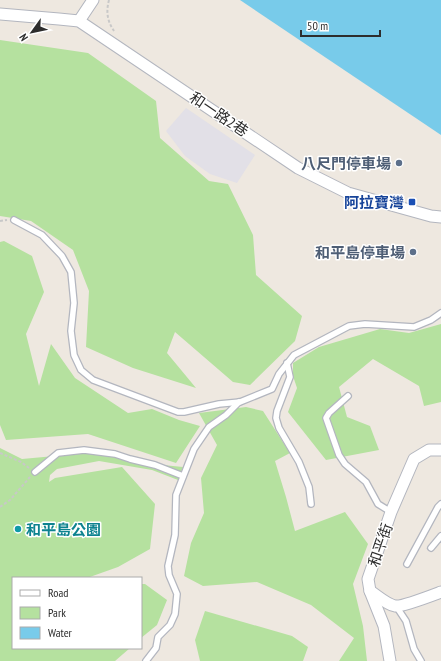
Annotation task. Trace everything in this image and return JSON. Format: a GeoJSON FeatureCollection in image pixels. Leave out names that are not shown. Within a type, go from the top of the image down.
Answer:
{"type":"FeatureCollection","features":[{"type":"Feature","properties":{"kind":"street"},"geometry":{"type":"LineString","coordinates":[[79,22],[93,0]]}},
{"type":"Feature","properties":{"kind":"street","name":"和一路2巷"},"geometry":{"type":"LineString","coordinates":[[0,14],[59,18],[79,22],[298,168],[348,193],[431,216],[441,217]]}},
{"type":"Feature","properties":{"kind":"street","name":"和平街"},"geometry":{"type":"LineString","coordinates":[[390,661],[384,626],[370,592],[368,579],[391,512],[414,459],[429,450],[441,450]]}},
{"type":"Feature","properties":{"kind":"street"},"geometry":{"type":"LineString","coordinates":[[370,592],[396,606],[426,598],[441,592]]}},
{"type":"Feature","properties":{"kind":"lane"},"geometry":{"type":"LineString","coordinates":[[14,220],[42,234],[62,256],[71,272],[74,303],[71,331],[74,355],[82,370],[93,380],[178,412],[219,404],[240,402],[272,389],[279,374],[294,355],[349,326],[364,324],[414,327],[431,320],[441,313]]}},
{"type":"Feature","properties":{"kind":"lane"},"geometry":{"type":"LineString","coordinates":[[287,363],[290,377],[277,411],[276,418],[279,428],[299,462],[309,487],[311,504]]}},
{"type":"Feature","properties":{"kind":"lane"},"geometry":{"type":"LineString","coordinates":[[348,396],[329,413],[326,418],[339,455],[345,464],[366,482],[378,504],[391,512]]}},
{"type":"Feature","properties":{"kind":"lane"},"geometry":{"type":"LineString","coordinates":[[146,661],[156,648],[158,637],[170,625],[175,614],[177,594],[169,575],[168,566],[175,535],[176,495],[194,449],[209,427],[226,415],[240,402]]}},
{"type":"Feature","properties":{"kind":"lane"},"geometry":{"type":"LineString","coordinates":[[35,472],[58,453],[84,450],[115,454],[155,465],[183,476]]}},
{"type":"Feature","properties":{"kind":"lane"},"geometry":{"type":"LineString","coordinates":[[407,564],[441,504]]}},
{"type":"Feature","properties":{"kind":"lane"},"geometry":{"type":"LineString","coordinates":[[431,548],[441,536]]}},
{"type":"Feature","properties":{"kind":"lane"},"geometry":{"type":"LineString","coordinates":[[396,606],[406,621],[414,649],[421,661]]}},
{"type":"Feature","properties":{"kind":"path"},"geometry":{"type":"LineString","coordinates":[[0,453],[21,462],[35,472],[10,500],[0,507]]}},
{"type":"Feature","properties":{"kind":"shaded area"},"geometry":{"type":"Polygon","coordinates":[[[186,108],[255,155],[237,183],[210,174],[185,156],[166,131],[186,108]]]}},
{"type":"Feature","properties":{"kind":"green space"},"geometry":{"type":"Polygon","coordinates":[[[0,40],[88,53],[156,101],[160,138],[209,181],[228,184],[253,235],[256,275],[302,316],[295,341],[250,385],[233,382],[175,332],[167,353],[196,388],[133,368],[86,347],[89,291],[73,250],[31,221],[0,216],[0,40]]]}},
{"type":"Feature","properties":{"kind":"green space"},"geometry":{"type":"Polygon","coordinates":[[[4,241],[32,256],[44,292],[26,334],[39,386],[51,344],[75,378],[128,413],[152,409],[179,420],[200,426],[176,463],[88,434],[6,440],[0,425],[0,242],[4,241]]]}},
{"type":"Feature","properties":{"kind":"green space"},"geometry":{"type":"Polygon","coordinates":[[[441,324],[441,402],[424,406],[419,386],[373,359],[339,387],[347,417],[370,426],[379,450],[326,460],[288,412],[297,388],[293,376],[293,363],[319,347],[380,329],[409,333],[441,324]]]}},
{"type":"Feature","properties":{"kind":"green space"},"geometry":{"type":"Polygon","coordinates":[[[246,407],[263,411],[290,453],[275,461],[295,531],[345,512],[368,544],[353,584],[363,626],[367,661],[339,661],[354,638],[311,605],[257,582],[203,586],[184,576],[191,543],[204,513],[201,478],[217,445],[199,413],[246,407]]]}},
{"type":"Feature","properties":{"kind":"green space"},"geometry":{"type":"Polygon","coordinates":[[[0,448],[22,459],[109,451],[163,465],[183,467],[178,480],[152,470],[99,461],[57,469],[50,475],[49,482],[55,478],[122,467],[155,504],[150,549],[118,567],[90,577],[12,577],[12,649],[129,649],[115,661],[0,661],[0,448]]]}},
{"type":"Feature","properties":{"kind":"green space"},"geometry":{"type":"Polygon","coordinates":[[[142,584],[145,584],[167,600],[157,625],[142,637],[142,584]]]}},
{"type":"Feature","properties":{"kind":"green space"},"geometry":{"type":"Polygon","coordinates":[[[205,611],[292,636],[308,647],[303,661],[200,661],[195,640],[205,611]]]}},
{"type":"Feature","properties":{"kind":"water"},"geometry":{"type":"Polygon","coordinates":[[[240,0],[441,0],[441,135],[240,0]]]}},
{"type":"Feature","properties":{"kind":"place","name":"八尺門停車場"},"geometry":{"type":"Point","coordinates":[399,163]}},
{"type":"Feature","properties":{"kind":"place","name":"阿拉寶灣"},"geometry":{"type":"Point","coordinates":[412,202]}},
{"type":"Feature","properties":{"kind":"place","name":"和平島停車場"},"geometry":{"type":"Point","coordinates":[413,252]}},
{"type":"Feature","properties":{"kind":"place","name":"和平島公園"},"geometry":{"type":"Point","coordinates":[18,529]}}]}
